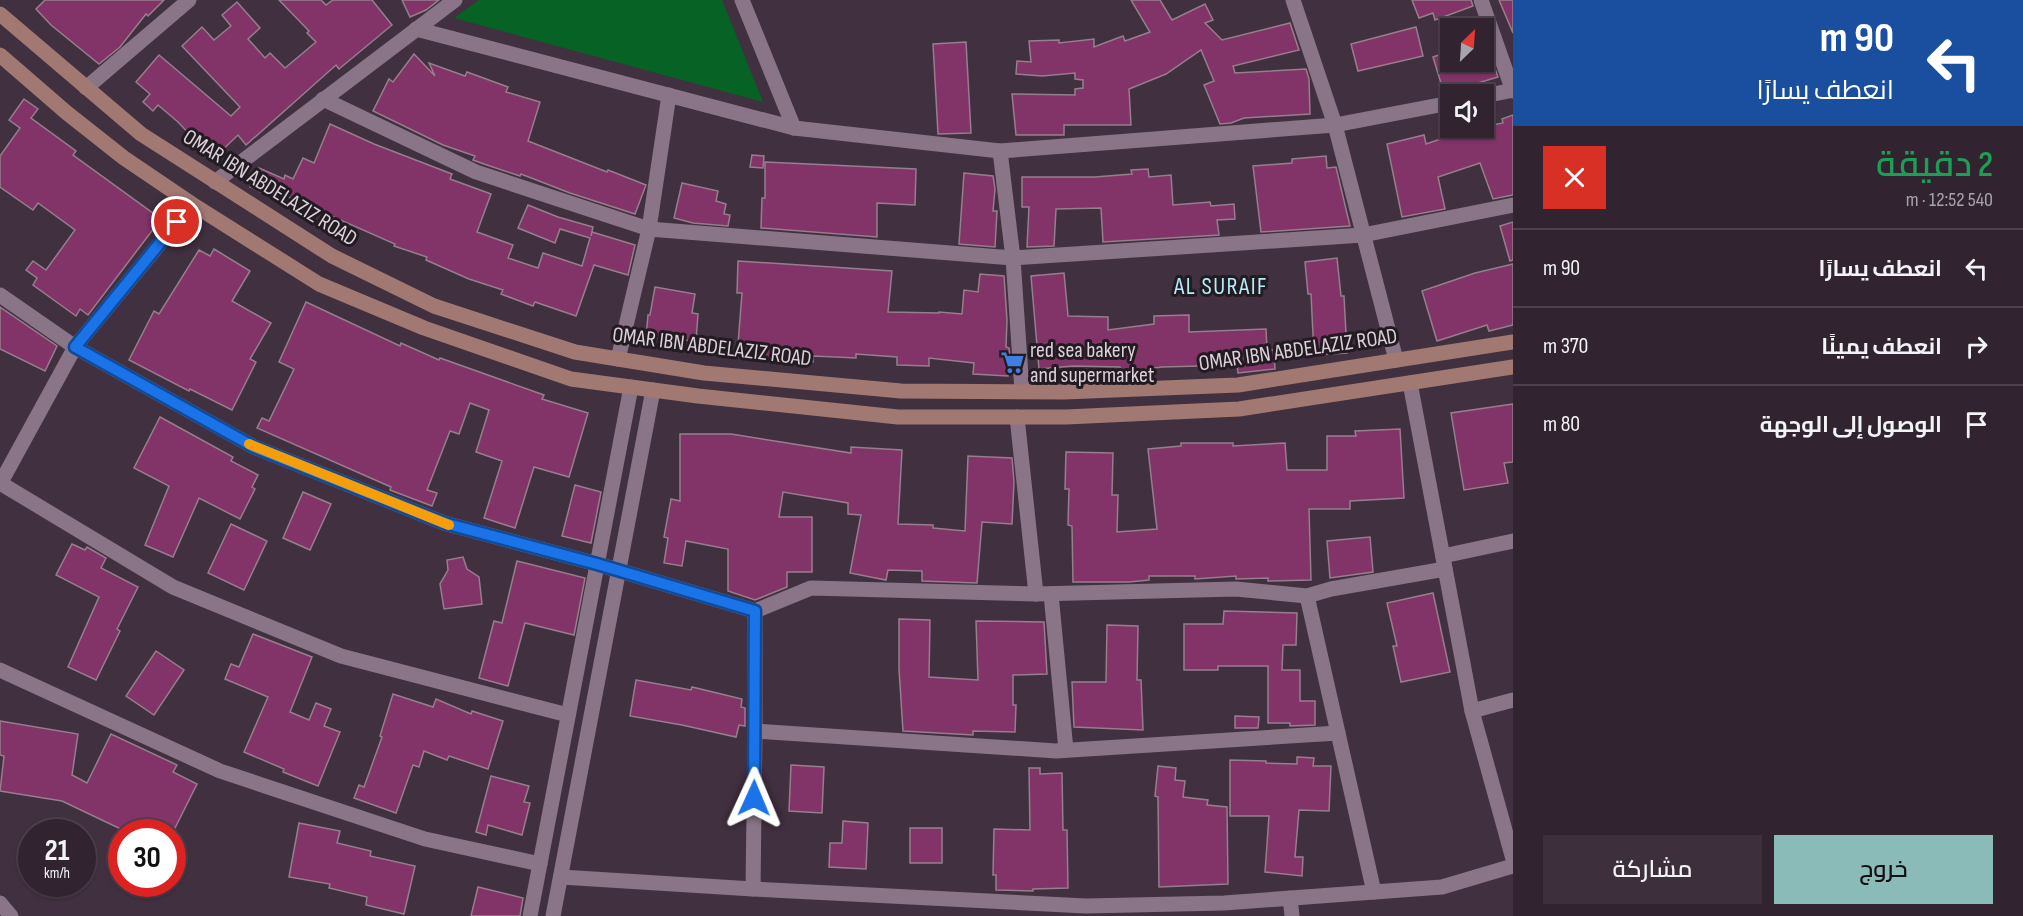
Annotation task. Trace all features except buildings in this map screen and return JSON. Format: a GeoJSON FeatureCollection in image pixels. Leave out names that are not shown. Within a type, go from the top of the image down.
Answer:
{"type":"FeatureCollection","features":[{"type":"Feature","properties":{"kind":"main road","name":"OMAR IBN ABDELAZIZ ROAD"},"geometry":{"type":"LineString","coordinates":[[0,14],[141,134],[332,256],[434,306],[575,352],[704,373],[901,391],[1064,392],[1238,385],[1513,342]]}},
{"type":"Feature","properties":{"kind":"main road","name":"OMAR IBN ABDELAZIZ ROAD"},"geometry":{"type":"LineString","coordinates":[[0,55],[124,158],[319,284],[414,324],[572,379],[898,417],[1066,417],[1239,409],[1513,367]]}},
{"type":"Feature","properties":{"kind":"street"},"geometry":{"type":"LineString","coordinates":[[86,88],[189,0]]}},
{"type":"Feature","properties":{"kind":"street"},"geometry":{"type":"LineString","coordinates":[[214,182],[455,0]]}},
{"type":"Feature","properties":{"kind":"street"},"geometry":{"type":"LineString","coordinates":[[742,0],[794,128]]}},
{"type":"Feature","properties":{"kind":"street"},"geometry":{"type":"LineString","coordinates":[[1293,0],[1335,125],[1396,360]]}},
{"type":"Feature","properties":{"kind":"street"},"geometry":{"type":"LineString","coordinates":[[1480,0],[1513,91],[1494,94]]}},
{"type":"Feature","properties":{"kind":"street"},"geometry":{"type":"LineString","coordinates":[[416,29],[794,128],[1000,152],[1335,125],[1440,105]]}},
{"type":"Feature","properties":{"kind":"street"},"geometry":{"type":"LineString","coordinates":[[618,359],[650,229],[669,95]]}},
{"type":"Feature","properties":{"kind":"street"},"geometry":{"type":"LineString","coordinates":[[323,99],[476,172],[650,229],[1012,258],[1363,235],[1513,205]]}},
{"type":"Feature","properties":{"kind":"street"},"geometry":{"type":"LineString","coordinates":[[1000,152],[1012,258],[1022,392]]}},
{"type":"Feature","properties":{"kind":"street"},"geometry":{"type":"LineString","coordinates":[[192,204],[75,347],[0,483],[173,587],[341,656],[568,715]]}},
{"type":"Feature","properties":{"kind":"street"},"geometry":{"type":"LineString","coordinates":[[0,295],[75,347],[254,447],[444,523],[597,564],[755,611],[812,588],[1044,594],[1236,589],[1307,596],[1444,563],[1513,541]]}},
{"type":"Feature","properties":{"kind":"street"},"geometry":{"type":"LineString","coordinates":[[1410,382],[1472,711],[1513,859]]}},
{"type":"Feature","properties":{"kind":"street"},"geometry":{"type":"LineString","coordinates":[[530,916],[631,387]]}},
{"type":"Feature","properties":{"kind":"street"},"geometry":{"type":"LineString","coordinates":[[553,916],[653,390]]}},
{"type":"Feature","properties":{"kind":"street"},"geometry":{"type":"LineString","coordinates":[[1017,417],[1066,750]]}},
{"type":"Feature","properties":{"kind":"street"},"geometry":{"type":"LineString","coordinates":[[1307,596],[1374,892]]}},
{"type":"Feature","properties":{"kind":"street"},"geometry":{"type":"LineString","coordinates":[[753,889],[755,611]]}},
{"type":"Feature","properties":{"kind":"street"},"geometry":{"type":"LineString","coordinates":[[0,670],[220,771],[425,839],[540,864]]}},
{"type":"Feature","properties":{"kind":"street"},"geometry":{"type":"LineString","coordinates":[[1472,711],[1513,700]]}},
{"type":"Feature","properties":{"kind":"street"},"geometry":{"type":"LineString","coordinates":[[755,730],[1066,750],[1338,733]]}},
{"type":"Feature","properties":{"kind":"street"},"geometry":{"type":"LineString","coordinates":[[561,877],[1087,911],[1161,910],[1224,903],[1442,887],[1513,866]]}},
{"type":"Feature","properties":{"kind":"street"},"geometry":{"type":"LineString","coordinates":[[1290,898],[1292,916]]}},
{"type":"Feature","properties":{"kind":"street"},"geometry":{"type":"LineString","coordinates":[[0,903],[12,916]]}},
{"type":"Feature","properties":{"kind":"green space"},"geometry":{"type":"Polygon","coordinates":[[[479,0],[722,0],[763,102],[454,18],[479,0]]]}},
{"type":"Feature","properties":{"kind":"slow traffic"},"geometry":{"type":"LineString","coordinates":[[249,444],[449,525]]}},
{"type":"Feature","properties":{"kind":"place","name":"red sea bakery and supermarket"},"geometry":{"type":"Point","coordinates":[1012,363]}},
{"type":"Feature","properties":{"kind":"district","name":"AL SURAIF"},"geometry":{"type":"Point","coordinates":[1221,286]}},
{"type":"Feature","properties":{"kind":"route"},"geometry":{"type":"LineString","coordinates":[[177,222],[75,347],[254,447],[444,523],[597,564],[755,611],[754,798]]}}]}
